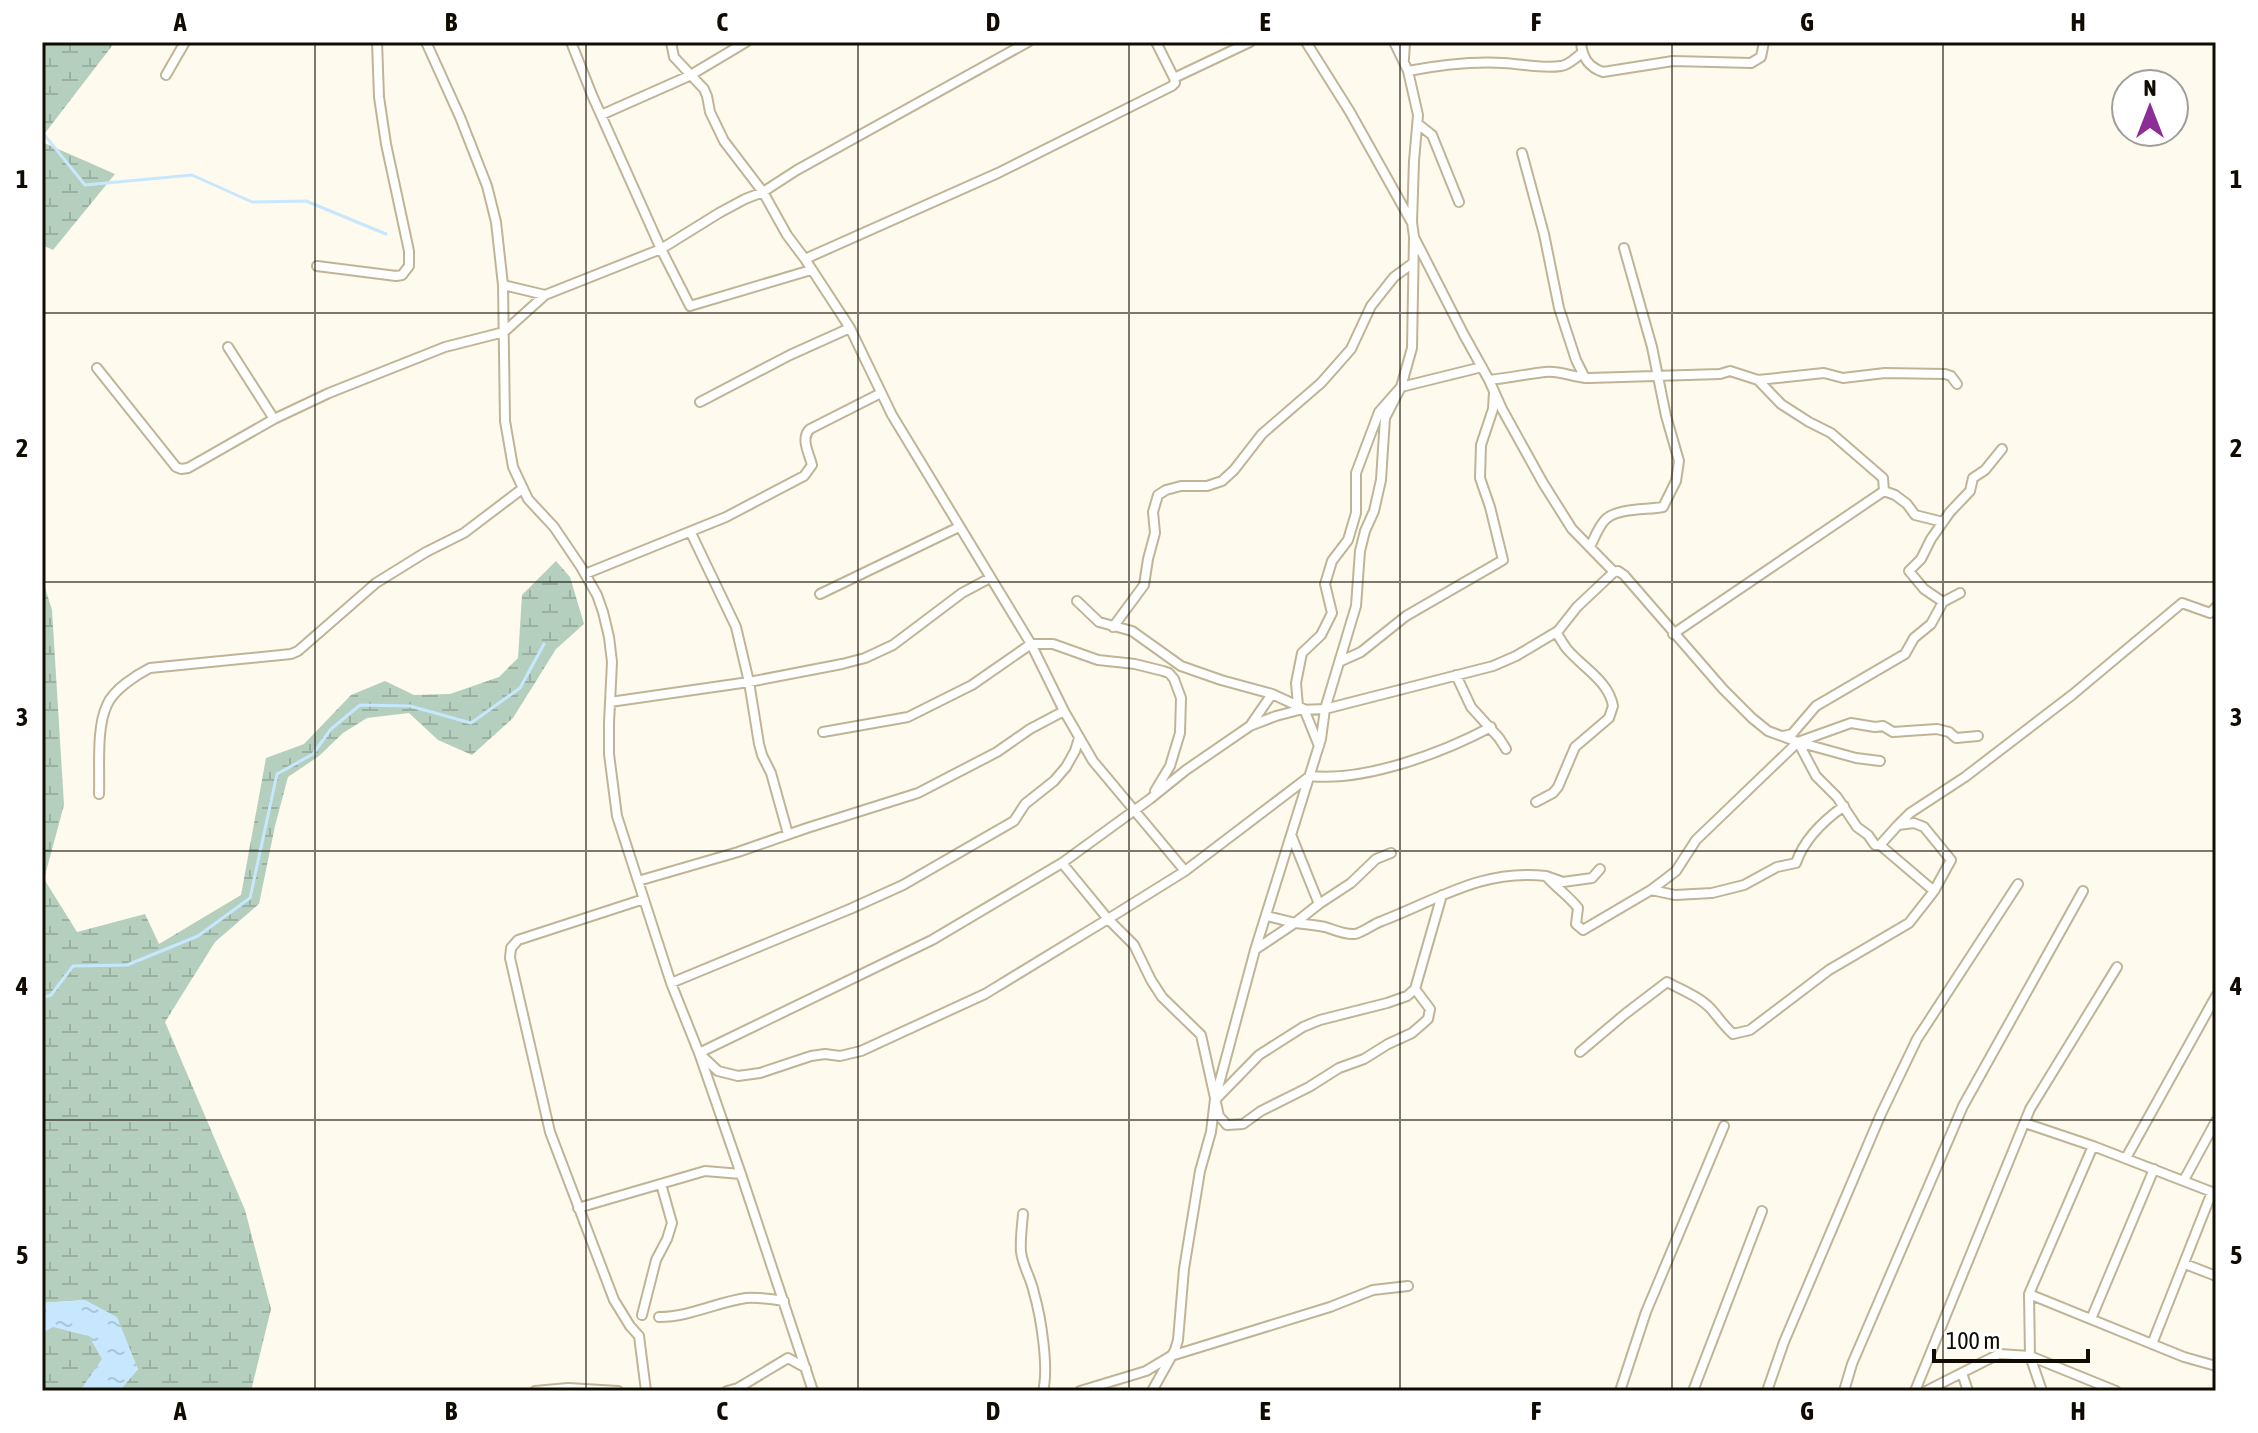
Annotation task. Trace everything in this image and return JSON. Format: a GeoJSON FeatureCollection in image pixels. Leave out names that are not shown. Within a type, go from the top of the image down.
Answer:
{"type":"FeatureCollection","features":[{"type":"Feature","properties":{"kind":"street"},"geometry":{"type":"LineString","coordinates":[[166,75],[185,42]]}},
{"type":"Feature","properties":{"kind":"street"},"geometry":{"type":"LineString","coordinates":[[317,266],[396,276],[402,275],[409,266],[409,251],[379,97],[377,42]]}},
{"type":"Feature","properties":{"kind":"street"},"geometry":{"type":"LineString","coordinates":[[426,42],[487,186],[496,222],[503,285],[505,421],[513,467],[528,499],[565,542],[597,595],[609,637],[612,662],[609,754],[617,816],[671,983],[699,1053],[813,1391]]}},
{"type":"Feature","properties":{"kind":"street"},"geometry":{"type":"LineString","coordinates":[[571,42],[661,249],[690,306],[811,270]]}},
{"type":"Feature","properties":{"kind":"street"},"geometry":{"type":"LineString","coordinates":[[671,42],[674,57],[704,89],[716,128],[724,141],[763,192],[787,235],[850,328],[881,393],[1031,644],[1079,738],[1101,771],[1185,871]]}},
{"type":"Feature","properties":{"kind":"street"},"geometry":{"type":"LineString","coordinates":[[601,115],[689,76],[746,42]]}},
{"type":"Feature","properties":{"kind":"street"},"geometry":{"type":"LineString","coordinates":[[97,368],[176,467],[188,468],[274,419],[329,393],[445,347],[504,332],[545,295],[661,249],[719,213],[763,192],[1028,42]]}},
{"type":"Feature","properties":{"kind":"street"},"geometry":{"type":"LineString","coordinates":[[805,259],[998,173],[1172,86],[1174,78],[1156,42]]}},
{"type":"Feature","properties":{"kind":"street"},"geometry":{"type":"LineString","coordinates":[[1174,78],[1250,42]]}},
{"type":"Feature","properties":{"kind":"street"},"geometry":{"type":"LineString","coordinates":[[1306,42],[1412,222]]}},
{"type":"Feature","properties":{"kind":"street"},"geometry":{"type":"LineString","coordinates":[[1152,1391],[1178,1340],[1184,1269],[1215,1099],[1255,950],[1319,746],[1325,709],[1356,606],[1360,551],[1381,480],[1385,418],[1401,387],[1412,348],[1412,222],[1418,115],[1408,71],[1394,42]]}},
{"type":"Feature","properties":{"kind":"street"},"geometry":{"type":"LineString","coordinates":[[1404,60],[1405,42]]}},
{"type":"Feature","properties":{"kind":"street"},"geometry":{"type":"LineString","coordinates":[[1581,42],[1582,53],[1594,69],[1603,72],[1673,61],[1751,63],[1761,57],[1764,42]]}},
{"type":"Feature","properties":{"kind":"street"},"geometry":{"type":"LineString","coordinates":[[1408,71],[1490,63],[1563,66],[1582,53]]}},
{"type":"Feature","properties":{"kind":"street"},"geometry":{"type":"LineString","coordinates":[[1418,124],[1432,135],[1459,202]]}},
{"type":"Feature","properties":{"kind":"street"},"geometry":{"type":"LineString","coordinates":[[1522,153],[1544,234],[1559,308],[1585,378]]}},
{"type":"Feature","properties":{"kind":"street"},"geometry":{"type":"LineString","coordinates":[[1414,237],[1502,409],[1568,524],[1614,572]]}},
{"type":"Feature","properties":{"kind":"street"},"geometry":{"type":"LineString","coordinates":[[1590,547],[1607,518],[1627,510],[1663,507],[1676,481],[1679,461],[1624,248]]}},
{"type":"Feature","properties":{"kind":"street"},"geometry":{"type":"LineString","coordinates":[[1113,627],[1144,585],[1155,533],[1153,512],[1158,495],[1181,486],[1207,486],[1222,481],[1262,434],[1321,383],[1351,349],[1371,306],[1394,277],[1413,263]]}},
{"type":"Feature","properties":{"kind":"street"},"geometry":{"type":"LineString","coordinates":[[503,285],[545,295]]}},
{"type":"Feature","properties":{"kind":"street"},"geometry":{"type":"LineString","coordinates":[[700,402],[850,328]]}},
{"type":"Feature","properties":{"kind":"street"},"geometry":{"type":"LineString","coordinates":[[228,347],[274,419]]}},
{"type":"Feature","properties":{"kind":"street"},"geometry":{"type":"LineString","coordinates":[[1319,746],[1301,708],[1296,683],[1302,653],[1321,635],[1332,613],[1325,584],[1332,561],[1348,540],[1356,513],[1356,473],[1379,412],[1401,387],[1482,367]]}},
{"type":"Feature","properties":{"kind":"street"},"geometry":{"type":"LineString","coordinates":[[1489,380],[1553,372],[1585,378],[1720,374],[1730,371],[1758,380],[1824,373],[1843,378],[1885,373],[1945,374],[1957,384]]}},
{"type":"Feature","properties":{"kind":"street"},"geometry":{"type":"LineString","coordinates":[[1758,380],[1781,404],[1831,433],[1883,478],[1884,491]]}},
{"type":"Feature","properties":{"kind":"street"},"geometry":{"type":"LineString","coordinates":[[1341,661],[1361,652],[1406,616],[1503,560],[1480,478],[1481,445],[1493,409],[1494,391]]}},
{"type":"Feature","properties":{"kind":"street"},"geometry":{"type":"LineString","coordinates":[[585,574],[691,533],[804,476],[812,465],[804,438],[806,433],[881,393]]}},
{"type":"Feature","properties":{"kind":"street"},"geometry":{"type":"LineString","coordinates":[[1943,602],[1924,589],[1909,571],[1921,559],[1943,522],[1970,491],[1973,478],[1985,470],[2002,449]]}},
{"type":"Feature","properties":{"kind":"street"},"geometry":{"type":"LineString","coordinates":[[99,794],[103,716],[112,696],[143,672],[150,668],[298,651],[376,583],[464,533],[522,489]]}},
{"type":"Feature","properties":{"kind":"street"},"geometry":{"type":"LineString","coordinates":[[1884,491],[1907,504],[1915,515],[1943,522]]}},
{"type":"Feature","properties":{"kind":"street"},"geometry":{"type":"LineString","coordinates":[[1673,634],[1884,491]]}},
{"type":"Feature","properties":{"kind":"street"},"geometry":{"type":"LineString","coordinates":[[820,594],[959,527]]}},
{"type":"Feature","properties":{"kind":"street"},"geometry":{"type":"LineString","coordinates":[[691,533],[736,627],[759,744],[771,773],[788,834]]}},
{"type":"Feature","properties":{"kind":"street"},"geometry":{"type":"LineString","coordinates":[[1600,557],[1603,582]]}},
{"type":"Feature","properties":{"kind":"street"},"geometry":{"type":"LineString","coordinates":[[699,1053],[908,954],[1062,863],[1250,726],[1301,708],[1325,709],[1496,665],[1556,632],[1577,607],[1618,571],[1752,718],[1779,736],[1856,758],[1880,761]]}},
{"type":"Feature","properties":{"kind":"street"},"geometry":{"type":"LineString","coordinates":[[610,702],[749,682],[842,664],[880,652],[962,593],[990,578]]}},
{"type":"Feature","properties":{"kind":"street"},"geometry":{"type":"LineString","coordinates":[[1779,736],[1792,734],[1816,706],[1905,654],[1914,638],[1931,624],[1943,602],[1960,593]]}},
{"type":"Feature","properties":{"kind":"street"},"geometry":{"type":"LineString","coordinates":[[1077,601],[1099,622],[1132,631],[1181,666],[1272,694],[1301,708]]}},
{"type":"Feature","properties":{"kind":"street"},"geometry":{"type":"LineString","coordinates":[[1880,845],[1910,813],[1965,777],[2072,695],[2182,603],[2210,613],[2216,607]]}},
{"type":"Feature","properties":{"kind":"street"},"geometry":{"type":"LineString","coordinates":[[1536,802],[1558,787],[1575,747],[1609,718],[1613,706],[1603,686],[1569,651],[1556,632]]}},
{"type":"Feature","properties":{"kind":"street"},"geometry":{"type":"LineString","coordinates":[[823,732],[897,720],[924,711],[984,678],[1031,644],[1053,644],[1098,660],[1135,664],[1169,673],[1174,679],[1181,698],[1180,733],[1170,766],[1150,799]]}},
{"type":"Feature","properties":{"kind":"street"},"geometry":{"type":"LineString","coordinates":[[1456,675],[1471,707],[1491,727],[1506,749]]}},
{"type":"Feature","properties":{"kind":"street"},"geometry":{"type":"LineString","coordinates":[[1250,726],[1272,694]]}},
{"type":"Feature","properties":{"kind":"street"},"geometry":{"type":"LineString","coordinates":[[638,881],[918,793],[997,752],[1064,711]]}},
{"type":"Feature","properties":{"kind":"street"},"geometry":{"type":"LineString","coordinates":[[1546,876],[1569,895],[1578,908],[1576,924],[1583,930],[1651,890],[1676,871],[1696,840],[1798,742],[1851,723],[1883,726],[1893,732],[1937,729],[1949,732],[1956,738],[1978,736]]}},
{"type":"Feature","properties":{"kind":"street"},"geometry":{"type":"LineString","coordinates":[[699,1053],[718,1071],[738,1076],[760,1073],[811,1056],[840,1056],[861,1051],[985,994],[1108,919],[1185,871],[1310,776],[1330,778],[1385,767],[1445,749],[1491,727]]}},
{"type":"Feature","properties":{"kind":"street"},"geometry":{"type":"LineString","coordinates":[[671,983],[903,885],[1014,821],[1025,804],[1066,767],[1079,738]]}},
{"type":"Feature","properties":{"kind":"street"},"geometry":{"type":"LineString","coordinates":[[1798,742],[1816,776],[1844,806],[1857,827],[1934,891]]}},
{"type":"Feature","properties":{"kind":"street"},"geometry":{"type":"LineString","coordinates":[[1651,890],[1675,895],[1712,893],[1744,885],[1777,867],[1796,863],[1801,847],[1844,806]]}},
{"type":"Feature","properties":{"kind":"street"},"geometry":{"type":"LineString","coordinates":[[1580,1052],[1667,982],[1710,1008],[1733,1034],[1750,1030],[1829,970],[1909,923],[1934,891],[1951,860],[1924,827],[1914,823],[1898,825]]}},
{"type":"Feature","properties":{"kind":"street"},"geometry":{"type":"LineString","coordinates":[[1292,836],[1319,904]]}},
{"type":"Feature","properties":{"kind":"street"},"geometry":{"type":"LineString","coordinates":[[1255,950],[1351,883],[1376,859],[1391,853]]}},
{"type":"Feature","properties":{"kind":"street"},"geometry":{"type":"LineString","coordinates":[[1062,863],[1139,951],[1162,997],[1201,1035],[1219,1116],[1227,1125],[1243,1124],[1339,1068],[1364,1059],[1412,1033],[1428,1019],[1430,1009],[1415,989]]}},
{"type":"Feature","properties":{"kind":"street"},"geometry":{"type":"LineString","coordinates":[[1267,916],[1351,935],[1442,895],[1504,875],[1546,876],[1563,882],[1592,878],[1600,869]]}},
{"type":"Feature","properties":{"kind":"street"},"geometry":{"type":"LineString","coordinates":[[1767,1391],[1784,1342],[1862,1156],[1917,1039],[2018,884]]}},
{"type":"Feature","properties":{"kind":"street"},"geometry":{"type":"LineString","coordinates":[[1844,1391],[1852,1364],[1963,1106],[2083,891]]}},
{"type":"Feature","properties":{"kind":"street"},"geometry":{"type":"LineString","coordinates":[[1215,1099],[1259,1055],[1303,1027],[1387,1003],[1407,996],[1415,989],[1442,895]]}},
{"type":"Feature","properties":{"kind":"street"},"geometry":{"type":"LineString","coordinates":[[644,899],[518,940],[511,948],[510,958],[550,1132],[614,1300],[639,1336],[646,1391]]}},
{"type":"Feature","properties":{"kind":"street"},"geometry":{"type":"LineString","coordinates":[[1915,1391],[2030,1109],[2117,967]]}},
{"type":"Feature","properties":{"kind":"street"},"geometry":{"type":"LineString","coordinates":[[2126,1158],[2216,996]]}},
{"type":"Feature","properties":{"kind":"street"},"geometry":{"type":"LineString","coordinates":[[2184,1180],[2216,1121]]}},
{"type":"Feature","properties":{"kind":"street"},"geometry":{"type":"LineString","coordinates":[[2025,1123],[2212,1192],[2212,1205],[2152,1344]]}},
{"type":"Feature","properties":{"kind":"street"},"geometry":{"type":"LineString","coordinates":[[1620,1391],[1646,1312],[1724,1126]]}},
{"type":"Feature","properties":{"kind":"street"},"geometry":{"type":"LineString","coordinates":[[2042,1391],[2030,1356],[2029,1294],[2093,1146]]}},
{"type":"Feature","properties":{"kind":"street"},"geometry":{"type":"LineString","coordinates":[[2091,1319],[2154,1169]]}},
{"type":"Feature","properties":{"kind":"street"},"geometry":{"type":"LineString","coordinates":[[578,1208],[710,1170],[741,1174]]}},
{"type":"Feature","properties":{"kind":"street"},"geometry":{"type":"LineString","coordinates":[[642,1315],[656,1260],[672,1223],[661,1184]]}},
{"type":"Feature","properties":{"kind":"street"},"geometry":{"type":"LineString","coordinates":[[1693,1391],[1762,1211]]}},
{"type":"Feature","properties":{"kind":"street"},"geometry":{"type":"LineString","coordinates":[[1023,1214],[1021,1251],[1025,1273],[1034,1290],[1041,1332],[1045,1391]]}},
{"type":"Feature","properties":{"kind":"street"},"geometry":{"type":"LineString","coordinates":[[2185,1264],[2216,1276]]}},
{"type":"Feature","properties":{"kind":"street"},"geometry":{"type":"LineString","coordinates":[[1080,1391],[1146,1371],[1171,1356],[1330,1307],[1373,1290],[1408,1286]]}},
{"type":"Feature","properties":{"kind":"street"},"geometry":{"type":"LineString","coordinates":[[2029,1294],[2184,1357],[2216,1366]]}},
{"type":"Feature","properties":{"kind":"street"},"geometry":{"type":"LineString","coordinates":[[659,1317],[675,1317],[745,1299],[784,1301]]}},
{"type":"Feature","properties":{"kind":"street"},"geometry":{"type":"LineString","coordinates":[[1926,1391],[1999,1354],[2030,1356],[2116,1391]]}},
{"type":"Feature","properties":{"kind":"street"},"geometry":{"type":"LineString","coordinates":[[727,1391],[738,1388],[788,1358],[806,1368]]}},
{"type":"Feature","properties":{"kind":"street"},"geometry":{"type":"LineString","coordinates":[[1962,1373],[1968,1391]]}},
{"type":"Feature","properties":{"kind":"street"},"geometry":{"type":"LineString","coordinates":[[535,1391],[568,1388],[618,1391]]}},
{"type":"Feature","properties":{"kind":"green space"},"geometry":{"type":"Polygon","coordinates":[[[42,42],[115,42],[42,137],[42,42]]]}},
{"type":"Feature","properties":{"kind":"green space"},"geometry":{"type":"Polygon","coordinates":[[[42,142],[115,174],[53,250],[42,245],[42,142]]]}},
{"type":"Feature","properties":{"kind":"green space"},"geometry":{"type":"Polygon","coordinates":[[[556,561],[570,577],[584,624],[556,649],[513,718],[472,755],[438,740],[409,713],[367,718],[288,777],[259,904],[215,942],[165,1022],[245,1210],[271,1309],[251,1391],[119,1391],[138,1369],[85,1300],[42,1303],[42,578],[52,610],[64,805],[44,879],[77,932],[145,914],[159,944],[241,895],[266,758],[304,744],[351,695],[385,681],[414,695],[450,694],[499,677],[518,658],[522,595],[556,561]]]}},
{"type":"Feature","properties":{"kind":"green space"},"geometry":{"type":"Polygon","coordinates":[[[52,1326],[89,1336],[103,1359],[80,1391],[42,1391],[42,1333],[52,1326]]]}},
{"type":"Feature","properties":{"kind":"water"},"geometry":{"type":"Polygon","coordinates":[[[85,1300],[117,1317],[138,1369],[119,1391],[80,1391],[102,1359],[89,1336],[53,1327],[42,1333],[42,1303],[85,1300]]]}},
{"type":"Feature","properties":{"kind":"waterway"},"geometry":{"type":"LineString","coordinates":[[42,132],[85,185],[192,175],[252,202],[306,201],[386,234]]}},
{"type":"Feature","properties":{"kind":"waterway"},"geometry":{"type":"LineString","coordinates":[[42,998],[51,995],[73,966],[127,965],[198,936],[250,898],[277,774],[313,754],[331,729],[360,705],[410,706],[471,723],[520,688],[544,644]]}}]}
